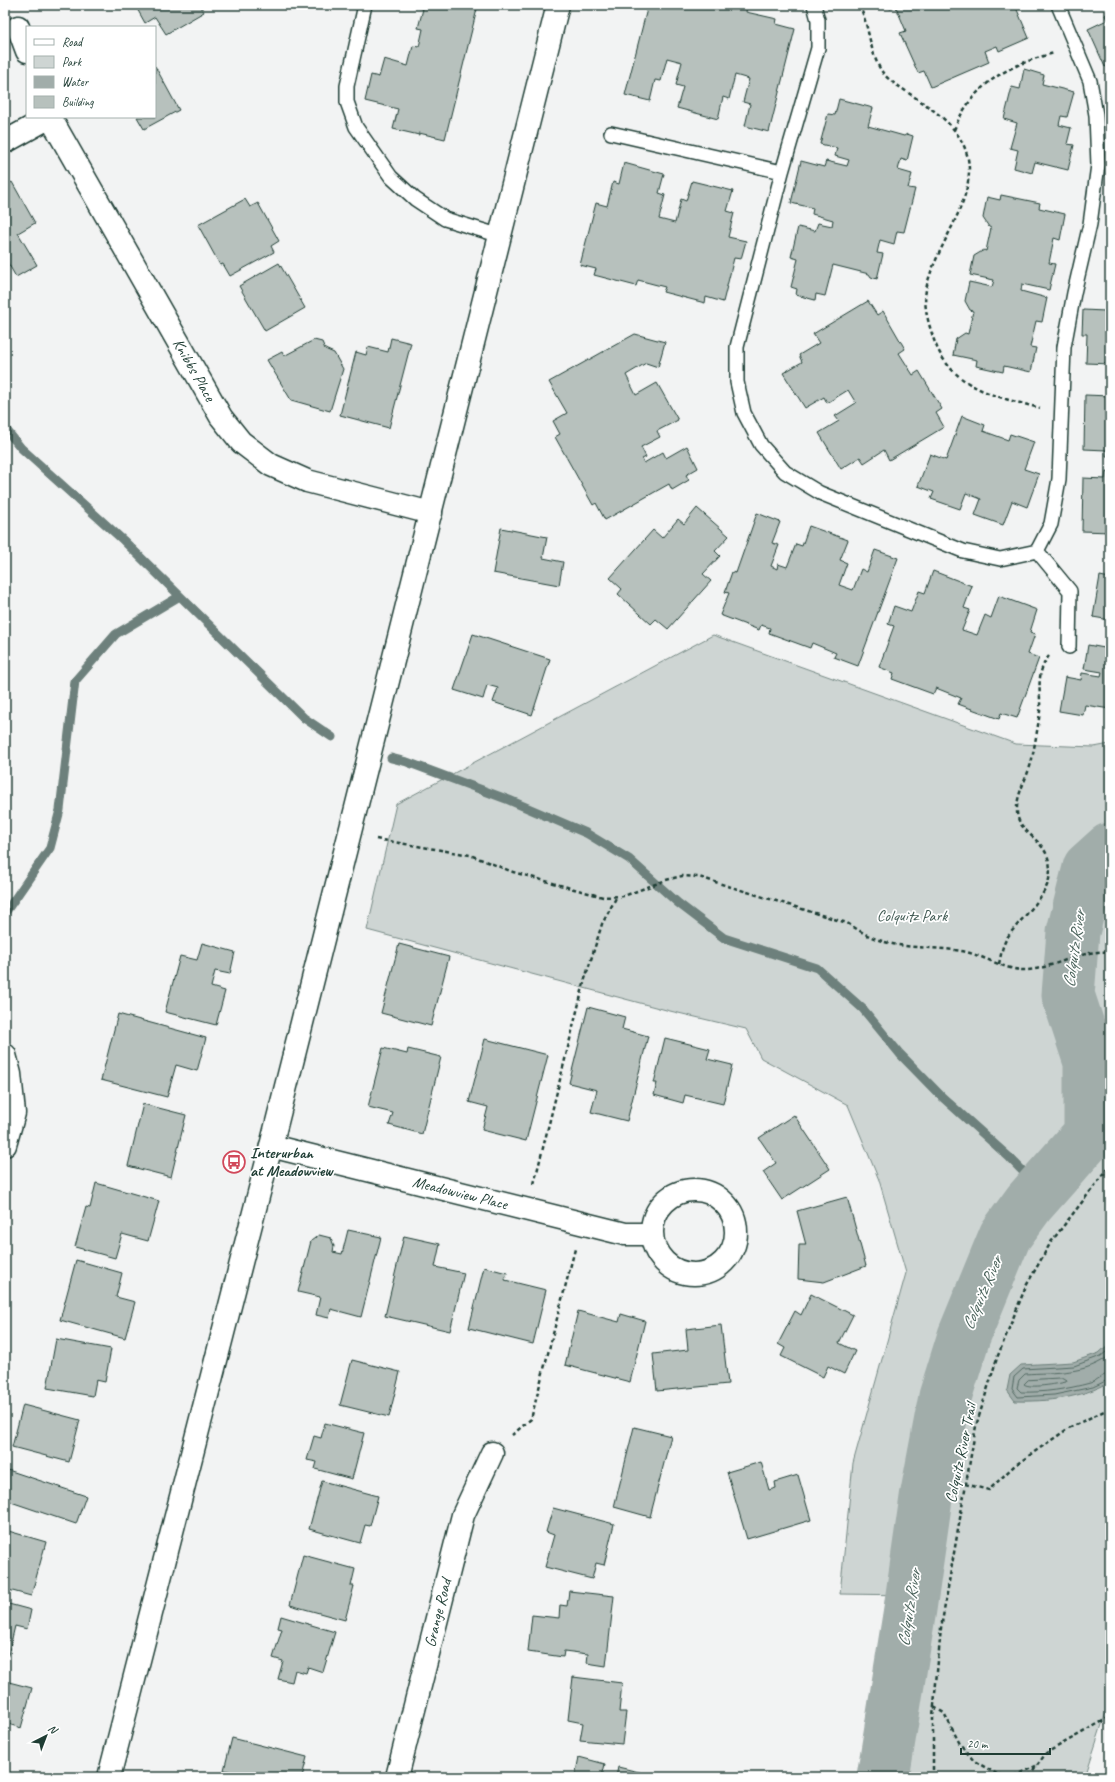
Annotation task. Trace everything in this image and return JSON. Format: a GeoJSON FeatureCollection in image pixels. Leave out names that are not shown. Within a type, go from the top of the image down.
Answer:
{"type":"FeatureCollection","features":[{"type":"Feature","properties":{"kind":"main road"},"geometry":{"type":"LineString","coordinates":[[109,1777],[271,1146],[558,5]]}},
{"type":"Feature","properties":{"kind":"main road"},"geometry":{"type":"LineString","coordinates":[[18,27],[26,48]]}},
{"type":"Feature","properties":{"kind":"main road"},"geometry":{"type":"LineString","coordinates":[[5,142],[48,118]]}},
{"type":"Feature","properties":{"kind":"main road","name":"Knibbs Place"},"geometry":{"type":"LineString","coordinates":[[51,118],[220,418],[241,442],[271,465],[307,481],[430,513]]}},
{"type":"Feature","properties":{"kind":"main road"},"geometry":{"type":"LineString","coordinates":[[5,1055],[10,1074],[14,1113],[5,1145]]}},
{"type":"Feature","properties":{"kind":"main road","name":"Meadowview Place"},"geometry":{"type":"LineString","coordinates":[[271,1146],[625,1234],[651,1234]]}},
{"type":"Feature","properties":{"kind":"main road","name":"Grange Road"},"geometry":{"type":"LineString","coordinates":[[397,1777],[463,1515],[492,1453]]}},
{"type":"Feature","properties":{"kind":"lane"},"geometry":{"type":"LineString","coordinates":[[365,5],[347,86],[347,102],[356,127],[391,177],[415,200],[445,219],[501,236]]}},
{"type":"Feature","properties":{"kind":"lane"},"geometry":{"type":"LineString","coordinates":[[814,5],[818,20],[818,48],[782,172],[738,347],[737,382],[744,413],[761,445],[786,472],[820,493],[963,551],[1000,559],[1037,551]]}},
{"type":"Feature","properties":{"kind":"lane"},"geometry":{"type":"LineString","coordinates":[[1037,551],[1051,524],[1058,479],[1064,347],[1074,293],[1090,224],[1098,165],[1096,115],[1090,81],[1058,5]]}},
{"type":"Feature","properties":{"kind":"lane"},"geometry":{"type":"LineString","coordinates":[[611,133],[782,172]]}},
{"type":"Feature","properties":{"kind":"lane"},"geometry":{"type":"LineString","coordinates":[[1037,551],[1070,591],[1069,647]]}},
{"type":"Feature","properties":{"kind":"path"},"geometry":{"type":"LineString","coordinates":[[859,5],[877,62],[883,74],[935,111],[960,138],[968,159],[968,181],[961,204],[932,272],[926,290],[926,305],[930,328],[937,349],[947,365],[962,380],[1004,399],[1062,413]]}},
{"type":"Feature","properties":{"kind":"path"},"geometry":{"type":"LineString","coordinates":[[954,130],[959,117],[969,102],[980,88],[992,78],[1030,59],[1076,47]]}},
{"type":"Feature","properties":{"kind":"path"},"geometry":{"type":"LineString","coordinates":[[999,964],[1002,948],[1007,938],[1041,896],[1049,880],[1050,862],[1044,848],[1037,839],[1019,824],[1016,811],[1022,782],[1032,761],[1040,710],[1039,677],[1048,656],[1069,647]]}},
{"type":"Feature","properties":{"kind":"path"},"geometry":{"type":"LineString","coordinates":[[350,834],[470,855],[513,872],[603,897],[624,896],[666,880],[682,876],[699,877],[847,923],[880,941],[907,946],[967,952],[1012,969],[1026,970],[1052,964],[1089,952],[1110,952]]}},
{"type":"Feature","properties":{"kind":"path"},"geometry":{"type":"LineString","coordinates":[[527,1210],[585,979],[602,924],[617,896]]}},
{"type":"Feature","properties":{"kind":"path","name":"Colquitz River Trail"},"geometry":{"type":"LineString","coordinates":[[933,1777],[934,1707],[941,1628],[976,1426],[997,1358],[1026,1286],[1051,1242],[1110,1166]]}},
{"type":"Feature","properties":{"kind":"path"},"geometry":{"type":"LineString","coordinates":[[492,1453],[531,1419],[582,1224]]}},
{"type":"Feature","properties":{"kind":"path"},"geometry":{"type":"LineString","coordinates":[[965,1484],[989,1490],[1014,1466],[1069,1428],[1110,1408]]}},
{"type":"Feature","properties":{"kind":"path"},"geometry":{"type":"LineString","coordinates":[[934,1707],[944,1713],[960,1744],[974,1761],[998,1776],[1010,1777],[1036,1766]]}},
{"type":"Feature","properties":{"kind":"path"},"geometry":{"type":"LineString","coordinates":[[1029,1777],[1046,1753],[1110,1717]]}},
{"type":"Feature","properties":{"kind":"green space","name":"Colquitz Park"},"geometry":{"type":"Polygon","coordinates":[[[713,635],[1016,744],[1094,747],[1110,744],[1110,1700],[1085,1777],[891,1777],[894,1754],[890,1713],[912,1595],[840,1594],[853,1463],[906,1273],[879,1180],[848,1105],[761,1058],[746,1029],[670,1011],[367,930],[396,804],[713,635]]]}},
{"type":"Feature","properties":{"kind":"water"},"geometry":{"type":"Polygon","coordinates":[[[1110,1343],[1110,1382],[1088,1392],[1052,1400],[1015,1401],[1007,1390],[1010,1375],[1021,1365],[1073,1362],[1099,1353],[1110,1343]]]}},
{"type":"Feature","properties":{"kind":"building"},"geometry":{"type":"Polygon","coordinates":[[[135,5],[200,5],[204,12],[166,34],[155,17],[145,23],[135,5]]]}},
{"type":"Feature","properties":{"kind":"building"},"geometry":{"type":"Polygon","coordinates":[[[407,5],[478,5],[445,139],[393,129],[398,109],[365,101],[371,75],[379,77],[384,59],[408,66],[413,46],[419,47],[423,29],[418,28],[423,9],[407,5]]]}},
{"type":"Feature","properties":{"kind":"building"},"geometry":{"type":"Polygon","coordinates":[[[648,5],[747,5],[746,12],[777,19],[776,24],[795,29],[769,132],[745,126],[750,104],[743,102],[749,79],[735,75],[729,99],[723,97],[718,119],[677,108],[683,87],[676,85],[682,62],[667,58],[661,81],[655,80],[650,101],[625,95],[648,5]]]}},
{"type":"Feature","properties":{"kind":"building"},"geometry":{"type":"Polygon","coordinates":[[[888,5],[1015,5],[1029,38],[999,51],[997,46],[985,51],[989,62],[931,87],[924,71],[918,73],[900,33],[906,31],[896,7],[890,9],[888,5]]]}},
{"type":"Feature","properties":{"kind":"building"},"geometry":{"type":"Polygon","coordinates":[[[1110,12],[1110,64],[1105,67],[1088,29],[1107,20],[1105,15],[1110,12]]]}},
{"type":"Feature","properties":{"kind":"building"},"geometry":{"type":"Polygon","coordinates":[[[156,68],[179,110],[144,129],[138,118],[156,118],[156,68]]]}},
{"type":"Feature","properties":{"kind":"building"},"geometry":{"type":"Polygon","coordinates":[[[1024,69],[1044,75],[1042,84],[1074,92],[1067,117],[1061,116],[1059,125],[1071,128],[1067,144],[1074,145],[1068,170],[1035,162],[1032,173],[1014,168],[1018,150],[1010,148],[1017,123],[1004,119],[1012,87],[1020,89],[1024,69]]]}},
{"type":"Feature","properties":{"kind":"building"},"geometry":{"type":"Polygon","coordinates":[[[839,99],[873,108],[868,126],[904,136],[907,134],[913,136],[907,161],[901,159],[898,170],[912,174],[908,188],[915,189],[904,232],[897,231],[894,244],[880,240],[877,253],[883,254],[877,279],[871,277],[869,274],[833,265],[825,296],[816,294],[815,300],[796,295],[797,289],[791,287],[798,259],[791,257],[798,227],[815,231],[818,223],[832,226],[833,220],[812,214],[813,208],[791,203],[801,161],[824,167],[826,161],[847,166],[849,160],[835,156],[837,148],[820,144],[828,114],[835,115],[839,99]]]}},
{"type":"Feature","properties":{"kind":"building"},"geometry":{"type":"Polygon","coordinates":[[[624,163],[664,174],[659,193],[665,195],[659,219],[675,223],[681,199],[686,201],[692,181],[733,191],[727,211],[734,213],[728,237],[746,241],[741,259],[734,258],[723,302],[706,297],[705,303],[663,292],[665,287],[638,280],[636,286],[594,275],[596,269],[580,265],[596,203],[607,206],[613,182],[619,184],[624,163]]]}},
{"type":"Feature","properties":{"kind":"building"},"geometry":{"type":"Polygon","coordinates":[[[12,182],[35,223],[18,233],[37,265],[16,277],[5,258],[5,186],[12,182]]]}},
{"type":"Feature","properties":{"kind":"building"},"geometry":{"type":"Polygon","coordinates":[[[1001,195],[1040,203],[1039,208],[1065,214],[1060,240],[1054,238],[1049,263],[1055,264],[1049,290],[1022,284],[1021,291],[1047,298],[1042,322],[1036,321],[1030,347],[1036,348],[1031,372],[1004,366],[1003,372],[976,366],[977,360],[953,355],[956,339],[965,333],[968,334],[973,311],[970,310],[965,301],[969,282],[992,287],[994,280],[970,275],[974,256],[984,250],[986,251],[991,228],[983,218],[987,197],[1000,200],[1001,195]]]}},
{"type":"Feature","properties":{"kind":"building"},"geometry":{"type":"Polygon","coordinates":[[[245,199],[250,207],[258,203],[279,241],[271,246],[274,252],[230,276],[223,264],[220,265],[198,225],[245,199]]]}},
{"type":"Feature","properties":{"kind":"building"},"geometry":{"type":"Polygon","coordinates":[[[279,263],[305,308],[265,331],[239,286],[279,263]]]}},
{"type":"Feature","properties":{"kind":"building"},"geometry":{"type":"Polygon","coordinates":[[[868,301],[877,315],[883,311],[905,349],[899,353],[913,375],[919,371],[942,409],[936,413],[944,427],[889,460],[884,450],[864,463],[860,457],[841,469],[819,433],[839,421],[835,416],[856,403],[848,390],[827,403],[824,397],[805,408],[783,373],[802,362],[799,355],[819,343],[813,334],[868,301]]]}},
{"type":"Feature","properties":{"kind":"building"},"geometry":{"type":"Polygon","coordinates":[[[1105,304],[1110,304],[1110,364],[1086,363],[1087,334],[1082,334],[1083,310],[1105,311],[1105,304]]]}},
{"type":"Feature","properties":{"kind":"building"},"geometry":{"type":"Polygon","coordinates":[[[635,334],[665,342],[658,367],[646,363],[626,375],[636,395],[657,383],[678,420],[657,431],[660,437],[641,447],[646,457],[642,459],[644,463],[663,452],[666,458],[687,446],[698,468],[686,475],[689,480],[672,490],[669,484],[605,520],[596,503],[593,505],[555,437],[560,434],[553,421],[567,413],[549,382],[635,334]]]}},
{"type":"Feature","properties":{"kind":"building"},"geometry":{"type":"Polygon","coordinates":[[[391,338],[411,343],[389,428],[340,415],[356,352],[366,355],[368,347],[388,352],[391,338]]]}},
{"type":"Feature","properties":{"kind":"building"},"geometry":{"type":"Polygon","coordinates":[[[314,340],[322,342],[325,349],[334,353],[343,369],[330,411],[291,400],[267,360],[282,352],[284,356],[314,340]]]}},
{"type":"Feature","properties":{"kind":"building"},"geometry":{"type":"Polygon","coordinates":[[[1085,395],[1110,396],[1110,456],[1106,456],[1106,450],[1084,449],[1085,395]]]}},
{"type":"Feature","properties":{"kind":"building"},"geometry":{"type":"Polygon","coordinates":[[[962,416],[985,425],[983,431],[1008,440],[1010,434],[1034,442],[1024,469],[1039,474],[1027,507],[1012,501],[1003,525],[975,515],[981,499],[966,493],[960,509],[931,499],[934,492],[918,486],[930,454],[946,460],[962,416]]]}},
{"type":"Feature","properties":{"kind":"building"},"geometry":{"type":"Polygon","coordinates":[[[1106,471],[1110,472],[1110,532],[1082,531],[1083,478],[1105,479],[1106,471]]]}},
{"type":"Feature","properties":{"kind":"building"},"geometry":{"type":"Polygon","coordinates":[[[697,508],[729,536],[715,551],[720,556],[703,574],[711,581],[668,629],[656,619],[651,624],[618,594],[622,589],[610,578],[653,530],[662,538],[678,519],[684,524],[697,508]]]}},
{"type":"Feature","properties":{"kind":"building"},"geometry":{"type":"Polygon","coordinates":[[[757,513],[780,522],[772,543],[779,545],[771,566],[777,569],[778,564],[787,567],[796,544],[802,546],[809,526],[848,540],[840,560],[847,563],[839,585],[853,590],[861,569],[867,572],[875,550],[898,558],[858,666],[834,657],[836,653],[812,643],[810,648],[769,633],[770,628],[761,625],[759,630],[720,615],[729,593],[725,592],[732,572],[736,573],[757,513]]]}},
{"type":"Feature","properties":{"kind":"building"},"geometry":{"type":"Polygon","coordinates":[[[501,528],[547,537],[543,558],[563,562],[559,585],[493,573],[501,528]]]}},
{"type":"Feature","properties":{"kind":"building"},"geometry":{"type":"Polygon","coordinates":[[[933,571],[972,586],[964,608],[970,610],[962,630],[977,635],[985,615],[991,618],[999,596],[1037,610],[1030,632],[1035,634],[1028,654],[1039,658],[1017,718],[1001,713],[999,719],[958,704],[961,698],[936,688],[933,694],[892,679],[894,673],[879,667],[894,626],[888,624],[894,606],[911,612],[919,591],[925,593],[933,571]]]}},
{"type":"Feature","properties":{"kind":"building"},"geometry":{"type":"Polygon","coordinates":[[[1100,576],[1110,578],[1110,620],[1093,617],[1100,576]]]}},
{"type":"Feature","properties":{"kind":"building"},"geometry":{"type":"Polygon","coordinates":[[[473,634],[550,659],[532,715],[493,702],[498,688],[487,685],[483,699],[454,690],[473,634]]]}},
{"type":"Feature","properties":{"kind":"building"},"geometry":{"type":"Polygon","coordinates":[[[1088,645],[1110,649],[1110,709],[1085,705],[1083,715],[1059,711],[1065,677],[1081,680],[1082,673],[1101,676],[1102,672],[1084,669],[1088,645]]]}},
{"type":"Feature","properties":{"kind":"building"},"geometry":{"type":"Polygon","coordinates":[[[202,943],[235,952],[230,974],[215,971],[211,987],[225,991],[216,1025],[165,1012],[180,956],[197,960],[202,943]]]}},
{"type":"Feature","properties":{"kind":"building"},"geometry":{"type":"Polygon","coordinates":[[[399,944],[449,957],[431,1026],[381,1013],[399,944]]]}},
{"type":"Feature","properties":{"kind":"building"},"geometry":{"type":"Polygon","coordinates":[[[588,1007],[625,1017],[622,1029],[648,1036],[627,1121],[591,1112],[597,1090],[569,1083],[588,1007]]]}},
{"type":"Feature","properties":{"kind":"building"},"geometry":{"type":"Polygon","coordinates":[[[118,1014],[206,1038],[197,1071],[176,1065],[167,1097],[101,1080],[118,1014]]]}},
{"type":"Feature","properties":{"kind":"building"},"geometry":{"type":"Polygon","coordinates":[[[665,1038],[710,1049],[707,1059],[732,1065],[723,1104],[685,1095],[683,1103],[654,1095],[657,1083],[654,1083],[665,1038]]]}},
{"type":"Feature","properties":{"kind":"building"},"geometry":{"type":"Polygon","coordinates":[[[485,1039],[548,1055],[526,1141],[482,1130],[488,1107],[469,1102],[485,1039]]]}},
{"type":"Feature","properties":{"kind":"building"},"geometry":{"type":"Polygon","coordinates":[[[383,1048],[407,1054],[408,1049],[441,1057],[422,1134],[389,1125],[393,1113],[368,1107],[383,1048]]]}},
{"type":"Feature","properties":{"kind":"building"},"geometry":{"type":"Polygon","coordinates":[[[143,1104],[186,1115],[171,1177],[128,1166],[143,1104]]]}},
{"type":"Feature","properties":{"kind":"building"},"geometry":{"type":"Polygon","coordinates":[[[794,1115],[830,1169],[782,1200],[763,1172],[776,1163],[759,1138],[794,1115]]]}},
{"type":"Feature","properties":{"kind":"building"},"geometry":{"type":"Polygon","coordinates":[[[96,1183],[159,1201],[148,1241],[122,1234],[115,1258],[75,1247],[86,1207],[90,1208],[96,1183]]]}},
{"type":"Feature","properties":{"kind":"building"},"geometry":{"type":"Polygon","coordinates":[[[847,1197],[866,1266],[824,1282],[798,1279],[799,1245],[806,1245],[797,1211],[847,1197]]]}},
{"type":"Feature","properties":{"kind":"building"},"geometry":{"type":"Polygon","coordinates":[[[348,1230],[381,1237],[361,1317],[331,1309],[329,1318],[316,1315],[320,1297],[298,1292],[311,1241],[319,1235],[331,1238],[334,1246],[333,1252],[342,1254],[348,1230]]]}},
{"type":"Feature","properties":{"kind":"building"},"geometry":{"type":"Polygon","coordinates":[[[404,1236],[440,1244],[435,1267],[464,1273],[450,1331],[385,1316],[404,1236]]]}},
{"type":"Feature","properties":{"kind":"building"},"geometry":{"type":"Polygon","coordinates":[[[76,1260],[122,1273],[116,1297],[135,1302],[125,1338],[60,1320],[76,1260]]]}},
{"type":"Feature","properties":{"kind":"building"},"geometry":{"type":"Polygon","coordinates":[[[484,1267],[507,1273],[505,1280],[546,1290],[533,1344],[469,1328],[484,1267]]]}},
{"type":"Feature","properties":{"kind":"building"},"geometry":{"type":"Polygon","coordinates":[[[811,1294],[853,1315],[839,1343],[855,1351],[844,1374],[828,1366],[823,1377],[781,1356],[785,1348],[778,1344],[795,1311],[801,1315],[811,1294]]]}},
{"type":"Feature","properties":{"kind":"building"},"geometry":{"type":"Polygon","coordinates":[[[578,1311],[619,1322],[621,1314],[645,1321],[630,1382],[565,1365],[578,1311]]]}},
{"type":"Feature","properties":{"kind":"building"},"geometry":{"type":"Polygon","coordinates":[[[721,1325],[728,1384],[657,1391],[653,1354],[688,1350],[686,1329],[721,1325]]]}},
{"type":"Feature","properties":{"kind":"building"},"geometry":{"type":"Polygon","coordinates":[[[56,1339],[111,1349],[105,1382],[96,1380],[93,1396],[47,1388],[56,1339]]]}},
{"type":"Feature","properties":{"kind":"building"},"geometry":{"type":"Polygon","coordinates":[[[352,1360],[400,1372],[389,1417],[340,1405],[352,1360]]]}},
{"type":"Feature","properties":{"kind":"building"},"geometry":{"type":"Polygon","coordinates":[[[23,1405],[80,1420],[69,1462],[12,1447],[23,1405]]]}},
{"type":"Feature","properties":{"kind":"building"},"geometry":{"type":"Polygon","coordinates":[[[325,1423],[364,1433],[352,1479],[315,1469],[317,1462],[307,1460],[314,1436],[321,1438],[325,1423]]]}},
{"type":"Feature","properties":{"kind":"building"},"geometry":{"type":"Polygon","coordinates":[[[634,1427],[671,1436],[650,1517],[614,1507],[634,1427]]]}},
{"type":"Feature","properties":{"kind":"building"},"geometry":{"type":"Polygon","coordinates":[[[761,1462],[769,1490],[776,1488],[775,1482],[798,1475],[811,1520],[747,1539],[727,1472],[761,1462]]]}},
{"type":"Feature","properties":{"kind":"building"},"geometry":{"type":"Polygon","coordinates":[[[5,1469],[86,1496],[76,1524],[5,1500],[5,1469]]]}},
{"type":"Feature","properties":{"kind":"building"},"geometry":{"type":"Polygon","coordinates":[[[322,1481],[378,1496],[370,1526],[365,1525],[360,1543],[309,1529],[322,1481]]]}},
{"type":"Feature","properties":{"kind":"building"},"geometry":{"type":"Polygon","coordinates":[[[553,1508],[614,1524],[604,1565],[596,1563],[592,1579],[545,1567],[554,1535],[546,1532],[553,1508]]]}},
{"type":"Feature","properties":{"kind":"building"},"geometry":{"type":"Polygon","coordinates":[[[5,1530],[46,1542],[31,1596],[5,1589],[5,1530]]]}},
{"type":"Feature","properties":{"kind":"building"},"geometry":{"type":"Polygon","coordinates":[[[303,1555],[355,1569],[351,1586],[354,1586],[345,1620],[290,1605],[303,1555]]]}},
{"type":"Feature","properties":{"kind":"building"},"geometry":{"type":"Polygon","coordinates":[[[569,1591],[614,1596],[606,1666],[587,1663],[588,1654],[564,1651],[563,1657],[528,1652],[532,1615],[559,1618],[560,1605],[567,1606],[569,1591]]]}},
{"type":"Feature","properties":{"kind":"building"},"geometry":{"type":"Polygon","coordinates":[[[5,1603],[31,1610],[27,1629],[15,1626],[7,1659],[5,1658],[5,1603]]]}},
{"type":"Feature","properties":{"kind":"building"},"geometry":{"type":"Polygon","coordinates":[[[281,1616],[335,1632],[323,1672],[308,1667],[306,1673],[295,1670],[292,1682],[278,1679],[283,1661],[273,1658],[282,1629],[278,1628],[281,1616]]]}},
{"type":"Feature","properties":{"kind":"building"},"geometry":{"type":"Polygon","coordinates":[[[573,1677],[622,1683],[619,1712],[626,1712],[622,1744],[580,1740],[583,1723],[568,1720],[573,1677]]]}},
{"type":"Feature","properties":{"kind":"building"},"geometry":{"type":"Polygon","coordinates":[[[5,1681],[32,1688],[21,1728],[5,1723],[5,1681]]]}},
{"type":"Feature","properties":{"kind":"building"},"geometry":{"type":"Polygon","coordinates":[[[232,1738],[307,1757],[302,1777],[253,1777],[224,1770],[232,1738]]]}},
{"type":"Feature","properties":{"kind":"building"},"geometry":{"type":"Polygon","coordinates":[[[579,1757],[605,1764],[602,1777],[575,1777],[579,1757]]]}},
{"type":"Feature","properties":{"kind":"building"},"geometry":{"type":"Polygon","coordinates":[[[618,1767],[643,1773],[642,1777],[616,1777],[618,1767]]]}},
{"type":"Feature","properties":{"kind":"waterway"},"geometry":{"type":"LineString","coordinates":[[5,428],[21,448],[123,540],[304,718],[332,737]]}},
{"type":"Feature","properties":{"kind":"waterway"},"geometry":{"type":"LineString","coordinates":[[5,913],[50,848],[60,810],[75,681],[116,634],[180,596]]}},
{"type":"Feature","properties":{"kind":"waterway"},"geometry":{"type":"LineString","coordinates":[[391,758],[407,762],[509,800],[586,833],[629,859],[678,903],[724,938],[817,968],[863,1009],[900,1054],[940,1095],[1010,1158],[1041,1190]]}},
{"type":"Feature","properties":{"kind":"waterway","name":"Colquitz River"},"geometry":{"type":"LineString","coordinates":[[883,1777],[926,1498],[945,1397],[964,1336],[1005,1236],[1029,1203],[1090,1134],[1090,1062],[1068,995],[1073,932],[1089,868],[1110,849]]}},
{"type":"Feature","properties":{"kind":"place","name":"Interurban at Meadowview"},"geometry":{"type":"Point","coordinates":[234,1162]}}]}
